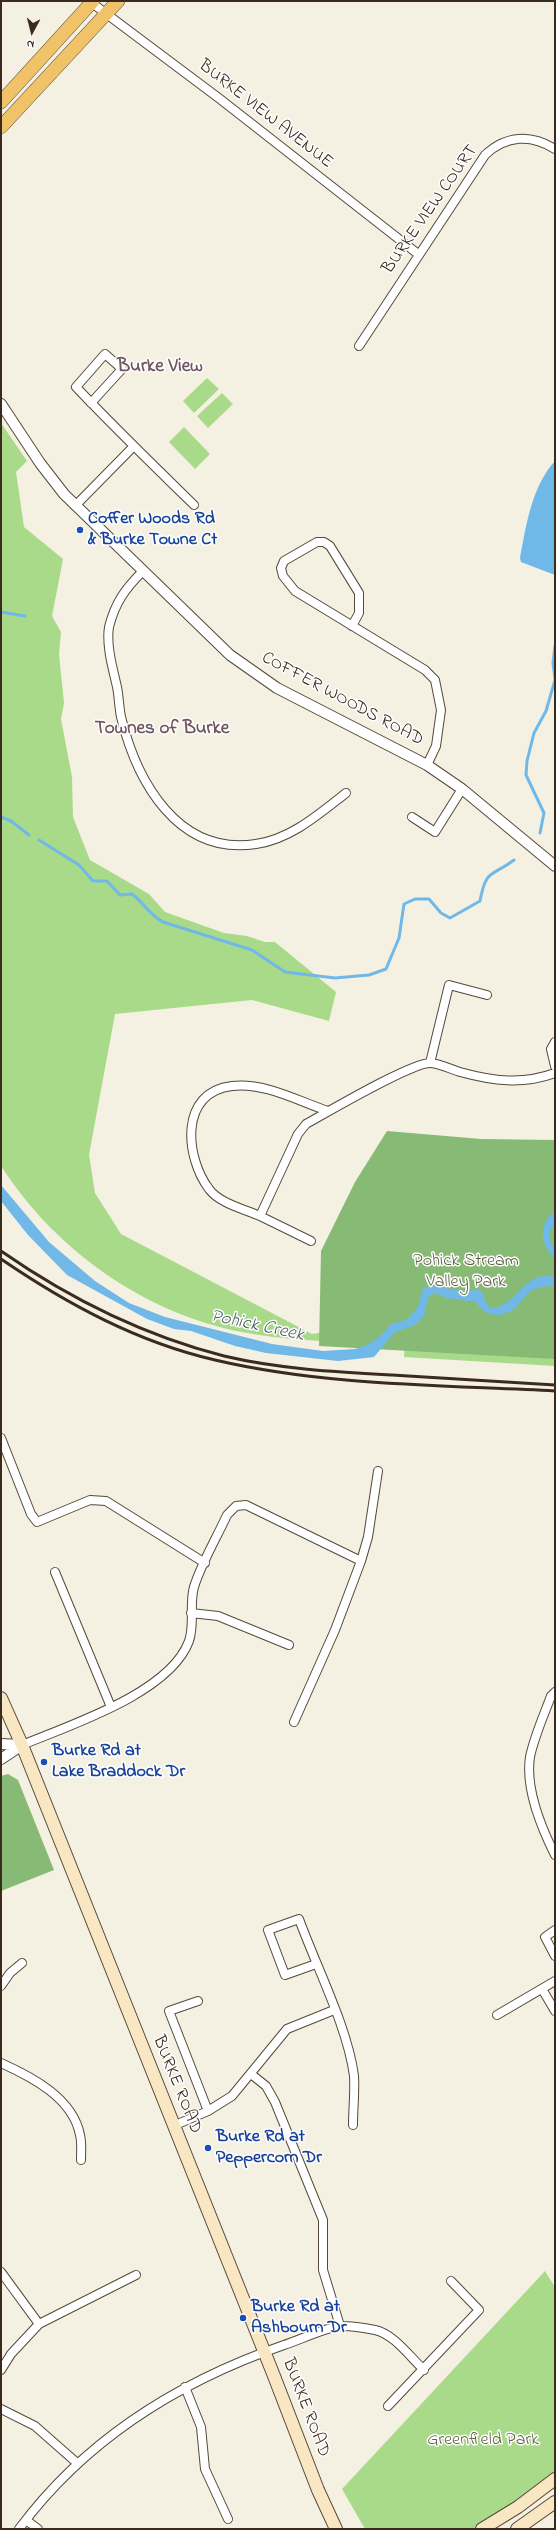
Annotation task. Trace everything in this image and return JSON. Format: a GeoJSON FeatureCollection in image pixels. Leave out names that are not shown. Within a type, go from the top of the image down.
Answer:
{"type":"FeatureCollection","features":[{"type":"Feature","properties":{"kind":"main road"},"geometry":{"type":"LineString","coordinates":[[1,127],[118,1]]}},
{"type":"Feature","properties":{"kind":"main road"},"geometry":{"type":"LineString","coordinates":[[1,102],[93,2]]}},
{"type":"Feature","properties":{"kind":"main road","name":"BURKE ROAD"},"geometry":{"type":"LineString","coordinates":[[1,1698],[22,1745],[313,2477],[336,2529]]}},
{"type":"Feature","properties":{"kind":"main road"},"geometry":{"type":"LineString","coordinates":[[482,2529],[518,2507],[555,2479]]}},
{"type":"Feature","properties":{"kind":"main road"},"geometry":{"type":"LineString","coordinates":[[518,2529],[555,2502]]}},
{"type":"Feature","properties":{"kind":"street","name":"BURKE VIEW AVENUE"},"geometry":{"type":"LineString","coordinates":[[93,2],[418,254]]}},
{"type":"Feature","properties":{"kind":"street","name":"BURKE VIEW COURT"},"geometry":{"type":"LineString","coordinates":[[359,346],[418,254],[490,150],[498,144],[516,138],[541,141],[555,149]]}},
{"type":"Feature","properties":{"kind":"street"},"geometry":{"type":"LineString","coordinates":[[91,403],[122,369],[105,354],[76,387],[91,403],[133,447],[194,505]]}},
{"type":"Feature","properties":{"kind":"street","name":"COFFER WOODS ROAD"},"geometry":{"type":"LineString","coordinates":[[1,404],[40,464],[75,506],[142,572],[225,650],[260,677],[427,765],[462,789],[555,866]]}},
{"type":"Feature","properties":{"kind":"street"},"geometry":{"type":"LineString","coordinates":[[75,506],[133,447]]}},
{"type":"Feature","properties":{"kind":"street"},"geometry":{"type":"LineString","coordinates":[[352,626],[359,613],[361,604],[359,593],[330,546],[324,542],[317,542],[284,561],[281,568],[283,576],[294,591],[352,626],[425,670],[435,680],[441,710],[436,746],[427,765]]}},
{"type":"Feature","properties":{"kind":"street"},"geometry":{"type":"LineString","coordinates":[[142,572],[118,599],[109,630],[109,647],[125,730],[144,778],[162,808],[185,828],[213,843],[256,844],[272,840],[303,826],[346,792]]}},
{"type":"Feature","properties":{"kind":"street"},"geometry":{"type":"LineString","coordinates":[[412,817],[435,832],[462,789]]}},
{"type":"Feature","properties":{"kind":"street"},"geometry":{"type":"LineString","coordinates":[[430,1063],[449,985],[487,995]]}},
{"type":"Feature","properties":{"kind":"street"},"geometry":{"type":"LineString","coordinates":[[555,1042],[551,1049],[555,1066]]}},
{"type":"Feature","properties":{"kind":"street"},"geometry":{"type":"LineString","coordinates":[[260,1216],[298,1134],[306,1124],[328,1111],[410,1069],[430,1063],[471,1075],[510,1082],[527,1081],[555,1073]]}},
{"type":"Feature","properties":{"kind":"street"},"geometry":{"type":"LineString","coordinates":[[311,1241],[217,1197],[209,1189],[191,1144],[190,1129],[194,1114],[202,1102],[216,1090],[231,1086],[261,1088],[328,1111]]}},
{"type":"Feature","properties":{"kind":"street"},"geometry":{"type":"LineString","coordinates":[[1,1438],[31,1514],[37,1522],[90,1500],[106,1501],[205,1563]]}},
{"type":"Feature","properties":{"kind":"street"},"geometry":{"type":"LineString","coordinates":[[294,1722],[335,1630],[361,1561],[368,1538],[378,1471]]}},
{"type":"Feature","properties":{"kind":"street"},"geometry":{"type":"LineString","coordinates":[[1,1759],[22,1745],[138,1694],[174,1665],[190,1639],[194,1586],[227,1515],[236,1506],[246,1505],[361,1561]]}},
{"type":"Feature","properties":{"kind":"street"},"geometry":{"type":"LineString","coordinates":[[55,1572],[111,1707]]}},
{"type":"Feature","properties":{"kind":"street"},"geometry":{"type":"LineString","coordinates":[[191,1613],[218,1616],[289,1645]]}},
{"type":"Feature","properties":{"kind":"street"},"geometry":{"type":"LineString","coordinates":[[555,1692],[551,1696],[530,1756],[529,1777],[544,1834],[555,1855]]}},
{"type":"Feature","properties":{"kind":"street"},"geometry":{"type":"LineString","coordinates":[[1,1744],[22,1745]]}},
{"type":"Feature","properties":{"kind":"street"},"geometry":{"type":"LineString","coordinates":[[316,1964],[285,1975],[268,1930],[299,1919],[344,2035],[354,2077],[353,2125]]}},
{"type":"Feature","properties":{"kind":"street"},"geometry":{"type":"LineString","coordinates":[[555,1930],[545,1937],[555,1956]]}},
{"type":"Feature","properties":{"kind":"street"},"geometry":{"type":"LineString","coordinates":[[1,1986],[10,1973],[22,1963]]}},
{"type":"Feature","properties":{"kind":"street"},"geometry":{"type":"LineString","coordinates":[[497,2015],[555,1981]]}},
{"type":"Feature","properties":{"kind":"street"},"geometry":{"type":"LineString","coordinates":[[542,1989],[555,2011]]}},
{"type":"Feature","properties":{"kind":"street"},"geometry":{"type":"LineString","coordinates":[[198,2001],[169,2011],[208,2111]]}},
{"type":"Feature","properties":{"kind":"street"},"geometry":{"type":"LineString","coordinates":[[173,2126],[208,2111],[232,2096],[286,2029],[334,2010]]}},
{"type":"Feature","properties":{"kind":"street"},"geometry":{"type":"LineString","coordinates":[[1,2063],[30,2076],[56,2095],[76,2124],[80,2135],[81,2160]]}},
{"type":"Feature","properties":{"kind":"street"},"geometry":{"type":"LineString","coordinates":[[251,2074],[266,2086],[275,2102],[323,2220],[323,2270],[340,2326]]}},
{"type":"Feature","properties":{"kind":"street"},"geometry":{"type":"LineString","coordinates":[[1,2272],[39,2324]]}},
{"type":"Feature","properties":{"kind":"street"},"geometry":{"type":"LineString","coordinates":[[1,2370],[23,2340],[39,2324],[136,2276]]}},
{"type":"Feature","properties":{"kind":"street"},"geometry":{"type":"LineString","coordinates":[[388,2406],[424,2370],[478,2310],[451,2281]]}},
{"type":"Feature","properties":{"kind":"street"},"geometry":{"type":"LineString","coordinates":[[19,2529],[77,2463],[125,2425],[185,2388],[264,2352],[340,2326],[376,2330],[392,2339],[424,2370]]}},
{"type":"Feature","properties":{"kind":"street"},"geometry":{"type":"LineString","coordinates":[[185,2388],[201,2427],[205,2469],[228,2519]]}},
{"type":"Feature","properties":{"kind":"street"},"geometry":{"type":"LineString","coordinates":[[1,2409],[35,2426],[77,2463]]}},
{"type":"Feature","properties":{"kind":"street"},"geometry":{"type":"LineString","coordinates":[[26,2520],[38,2529]]}},
{"type":"Feature","properties":{"kind":"green space"},"geometry":{"type":"Polygon","coordinates":[[[207,378],[219,389],[194,413],[183,401],[207,378]]]}},
{"type":"Feature","properties":{"kind":"green space"},"geometry":{"type":"Polygon","coordinates":[[[222,393],[233,404],[208,428],[197,416],[222,393]]]}},
{"type":"Feature","properties":{"kind":"green space","name":"Pohick Stream Valley Park"},"geometry":{"type":"Polygon","coordinates":[[[1,423],[27,461],[16,472],[24,527],[63,559],[52,616],[61,632],[59,654],[64,703],[61,719],[72,777],[73,817],[90,860],[149,894],[165,912],[224,933],[247,936],[265,942],[275,942],[336,992],[329,1021],[252,1000],[115,1014],[89,1155],[95,1193],[121,1234],[312,1334],[354,1327],[555,1180],[555,1366],[404,1357],[405,1344],[272,1337],[215,1326],[178,1313],[143,1297],[110,1277],[78,1253],[50,1227],[24,1198],[1,1166],[1,423]]]}},
{"type":"Feature","properties":{"kind":"green space"},"geometry":{"type":"Polygon","coordinates":[[[184,427],[210,454],[195,469],[169,442],[184,427]]]}},
{"type":"Feature","properties":{"kind":"green space"},"geometry":{"type":"Polygon","coordinates":[[[387,1131],[481,1139],[555,1140],[555,1359],[319,1346],[321,1251],[355,1182],[387,1131]]]}},
{"type":"Feature","properties":{"kind":"green space"},"geometry":{"type":"Polygon","coordinates":[[[8,1774],[18,1780],[54,1870],[1,1891],[1,1776],[8,1774]]]}},
{"type":"Feature","properties":{"kind":"green space","name":"Greenfield Park"},"geometry":{"type":"Polygon","coordinates":[[[545,2271],[555,2287],[555,2474],[477,2529],[365,2529],[342,2489],[545,2271]]]}},
{"type":"Feature","properties":{"kind":"water"},"geometry":{"type":"Polygon","coordinates":[[[555,461],[555,575],[521,562],[520,558],[535,494],[547,471],[555,461]]]}},
{"type":"Feature","properties":{"kind":"water"},"geometry":{"type":"Polygon","coordinates":[[[1,1185],[49,1242],[95,1281],[129,1303],[165,1317],[272,1344],[323,1351],[355,1349],[367,1345],[379,1337],[391,1324],[406,1320],[418,1307],[423,1288],[437,1287],[458,1291],[471,1291],[477,1289],[482,1292],[488,1307],[494,1308],[506,1303],[529,1282],[539,1277],[555,1277],[555,1286],[542,1287],[531,1291],[514,1309],[506,1313],[496,1315],[482,1310],[476,1302],[446,1298],[436,1293],[428,1297],[424,1317],[415,1325],[395,1332],[374,1357],[338,1361],[266,1353],[235,1346],[191,1331],[174,1329],[147,1319],[67,1275],[28,1235],[1,1201],[1,1185]]]}},
{"type":"Feature","properties":{"kind":"water"},"geometry":{"type":"Polygon","coordinates":[[[555,1212],[555,1224],[550,1232],[550,1240],[555,1253],[555,1258],[550,1253],[544,1241],[543,1228],[549,1216],[555,1212]]]}},
{"type":"Feature","properties":{"kind":"waterway"},"geometry":{"type":"LineString","coordinates":[[1,612],[25,616]]}},
{"type":"Feature","properties":{"kind":"waterway"},"geometry":{"type":"LineString","coordinates":[[555,646],[553,663],[555,679]]}},
{"type":"Feature","properties":{"kind":"waterway"},"geometry":{"type":"LineString","coordinates":[[540,833],[544,813],[526,775],[527,761],[534,733],[546,711],[555,680]]}},
{"type":"Feature","properties":{"kind":"waterway"},"geometry":{"type":"LineString","coordinates":[[1,817],[11,821],[29,835]]}},
{"type":"Feature","properties":{"kind":"waterway"},"geometry":{"type":"LineString","coordinates":[[39,840],[79,865],[93,881],[107,881],[120,895],[132,894],[154,916],[163,922],[252,950],[285,972],[335,978],[369,975],[386,969],[399,938],[404,904],[415,899],[429,899],[441,913],[450,918],[480,901],[482,890],[491,874],[514,860]]}},
{"type":"Feature","properties":{"kind":"railway"},"geometry":{"type":"LineString","coordinates":[[1,1251],[53,1285],[108,1314],[164,1337],[224,1356],[266,1364],[350,1373],[555,1385]]}},
{"type":"Feature","properties":{"kind":"railway"},"geometry":{"type":"LineString","coordinates":[[1,1259],[51,1291],[104,1320],[158,1343],[215,1360],[257,1369],[342,1380],[555,1391]]}},
{"type":"Feature","properties":{"kind":"place","name":"Coffer Woods Rd & Burke Towne Ct"},"geometry":{"type":"Point","coordinates":[80,530]}},
{"type":"Feature","properties":{"kind":"place","name":"Burke Rd at Lake Braddock Dr"},"geometry":{"type":"Point","coordinates":[44,1762]}},
{"type":"Feature","properties":{"kind":"place","name":"Burke Rd at Peppercorn Dr"},"geometry":{"type":"Point","coordinates":[208,2148]}},
{"type":"Feature","properties":{"kind":"place","name":"Burke Rd at Ashbourn Dr"},"geometry":{"type":"Point","coordinates":[243,2318]}},
{"type":"Feature","properties":{"kind":"district","name":"Burke View"},"geometry":{"type":"Point","coordinates":[160,368]}},
{"type":"Feature","properties":{"kind":"district","name":"Townes of Burke"},"geometry":{"type":"Point","coordinates":[162,730]}},
{"type":"Feature","properties":{"kind":"water label","name":"Pohick Creek"},"geometry":{"type":"Point","coordinates":[257,1327]}}]}
